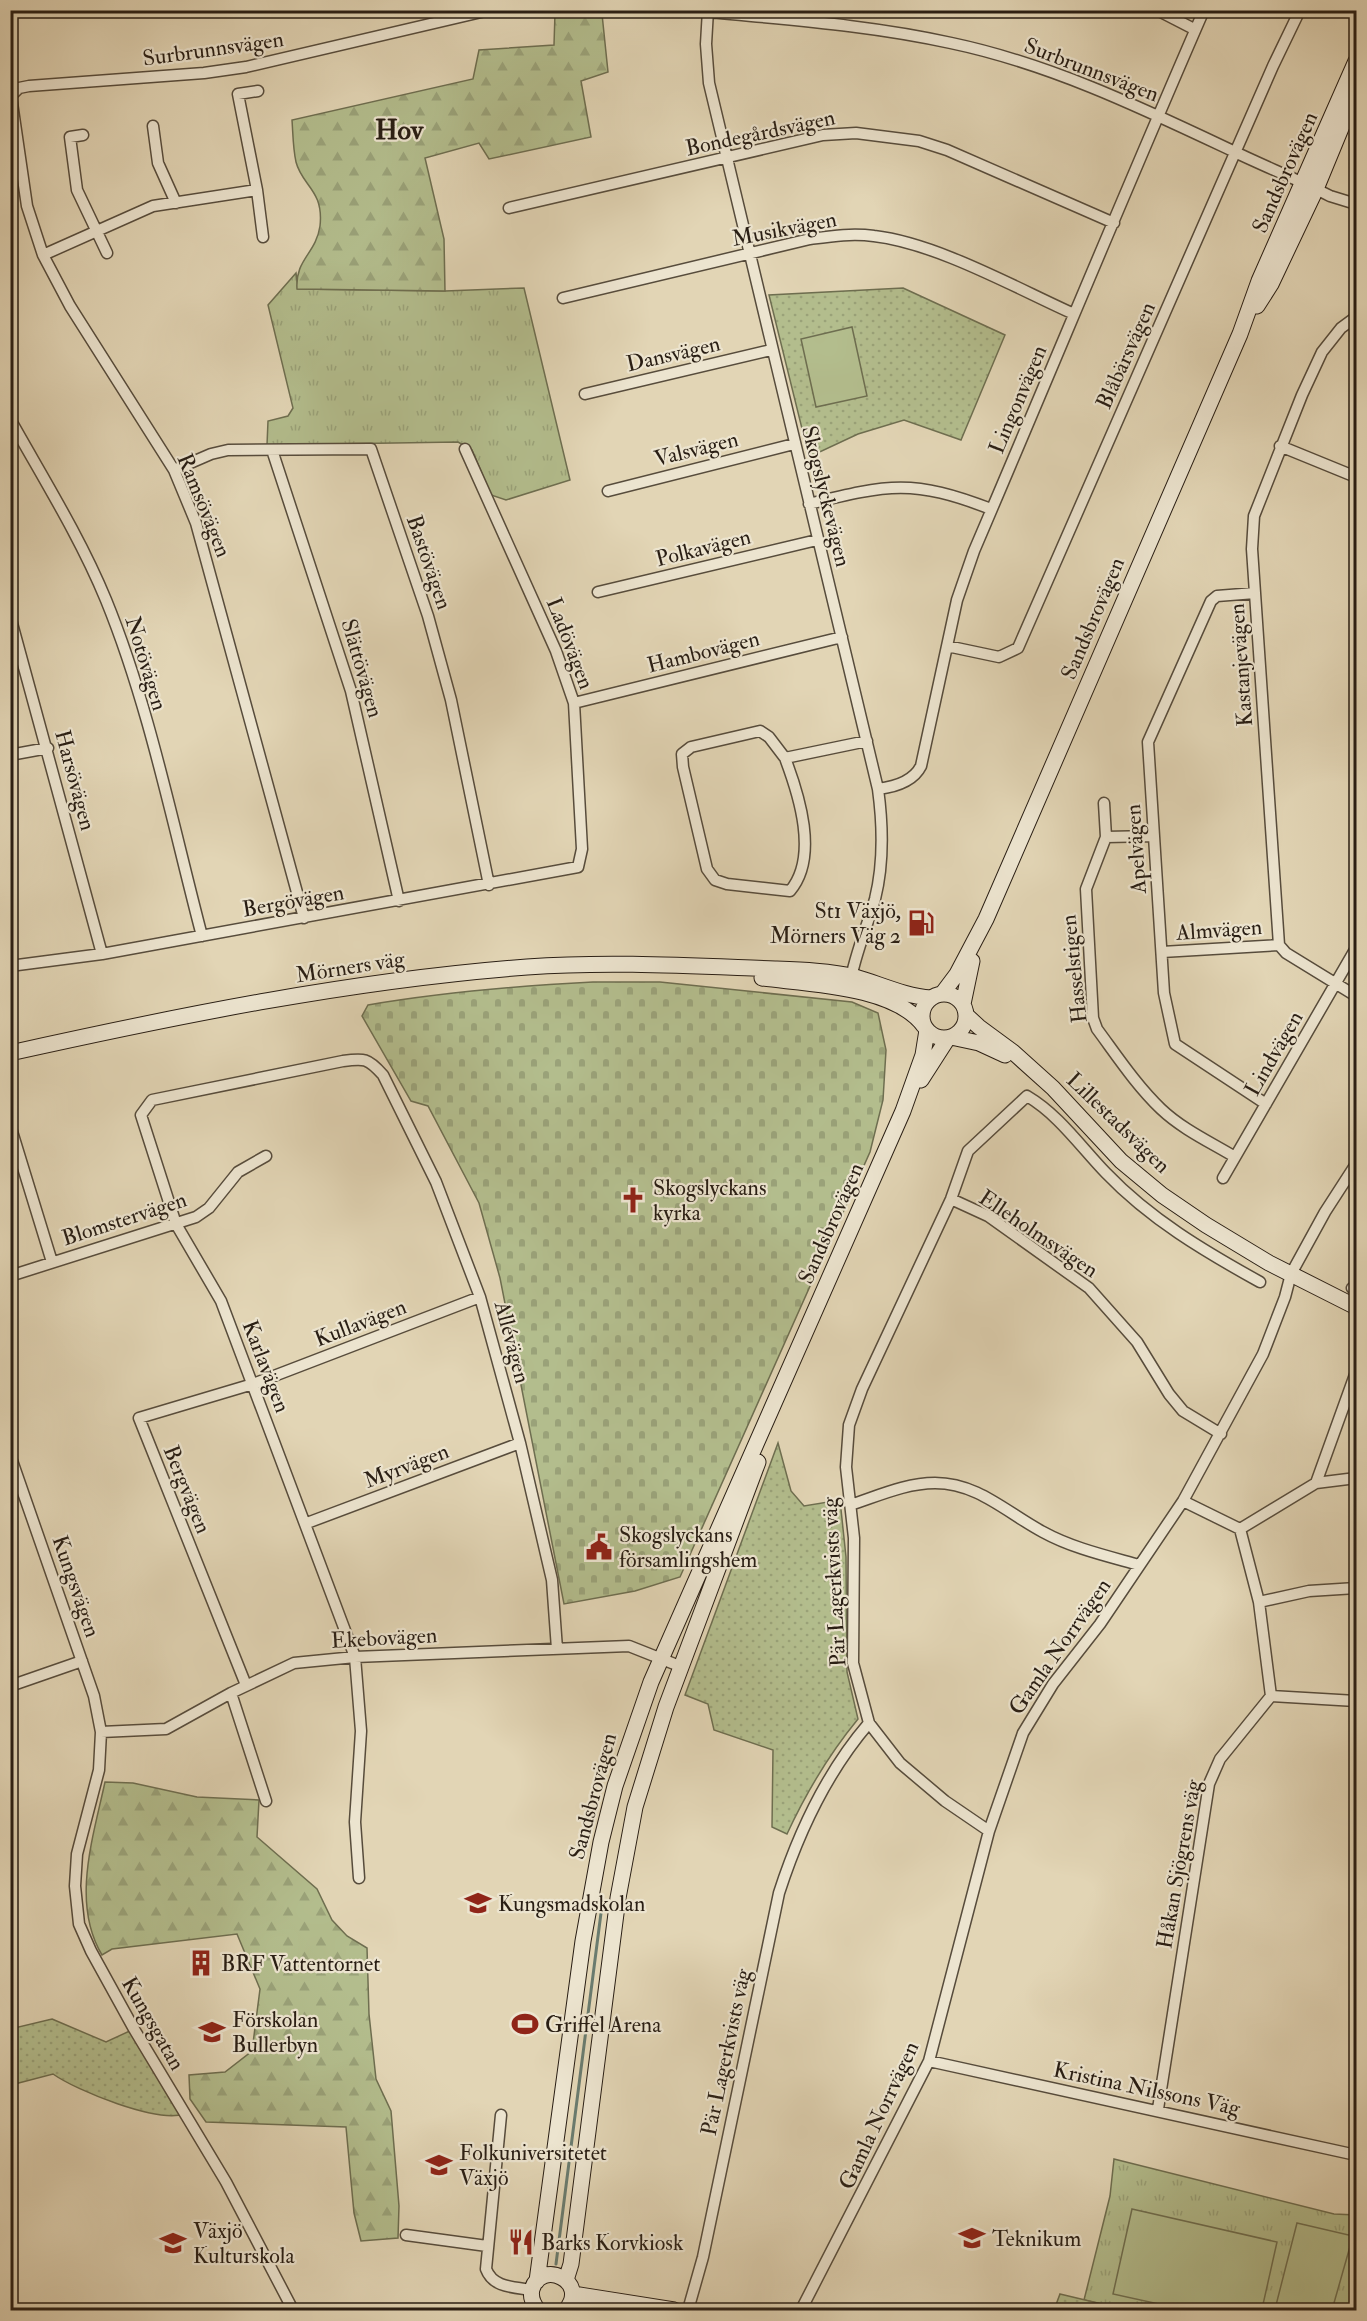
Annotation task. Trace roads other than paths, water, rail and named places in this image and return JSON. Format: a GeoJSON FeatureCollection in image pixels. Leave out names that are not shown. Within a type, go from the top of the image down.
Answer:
{"type":"FeatureCollection","features":[{"type":"Feature","properties":{"kind":"main road","name":"Sandsbrovägen"},"geometry":{"type":"LineString","coordinates":[[937,996],[957,974],[986,919],[1240,334],[1271,284],[1356,61]]}},
{"type":"Feature","properties":{"kind":"main road","name":"Sandsbrovägen"},"geometry":{"type":"LineString","coordinates":[[1309,186],[1356,92]]}},
{"type":"Feature","properties":{"kind":"main road","name":"Sandsbrovägen"},"geometry":{"type":"LineString","coordinates":[[965,1010],[967,976],[986,919]]}},
{"type":"Feature","properties":{"kind":"main road","name":"Mörners väg"},"geometry":{"type":"LineString","coordinates":[[10,1053],[294,997],[426,977],[530,967],[651,965],[777,969],[906,994],[937,996]]}},
{"type":"Feature","properties":{"kind":"main road","name":"Mörners väg"},"geometry":{"type":"LineString","coordinates":[[850,983],[908,1011],[925,1028]]}},
{"type":"Feature","properties":{"kind":"main road"},"geometry":{"type":"LineString","coordinates":[[937,996],[953,996],[965,1010],[964,1027],[950,1038],[935,1036],[925,1028],[923,1010],[937,996]]}},
{"type":"Feature","properties":{"kind":"main road","name":"Lillestadsvägen"},"geometry":{"type":"LineString","coordinates":[[965,1010],[1032,1069],[1121,1161],[1162,1194],[1206,1225],[1291,1274],[1356,1306]]}},
{"type":"Feature","properties":{"kind":"main road","name":"Sandsbrovägen"},"geometry":{"type":"LineString","coordinates":[[537,2310],[533,2303],[534,2285],[595,1869],[624,1758],[651,1682],[663,1659],[720,1521],[798,1353],[903,1111],[921,1062],[925,1028]]}},
{"type":"Feature","properties":{"kind":"main road","name":"Sandsbrovägen"},"geometry":{"type":"LineString","coordinates":[[903,1111],[950,1038]]}},
{"type":"Feature","properties":{"kind":"main road","name":"Lillestadsvägen"},"geometry":{"type":"LineString","coordinates":[[950,1038],[961,1038],[993,1049],[1032,1069]]}},
{"type":"Feature","properties":{"kind":"main road","name":"Sandsbrovägen"},"geometry":{"type":"LineString","coordinates":[[566,2310],[626,1849],[635,1807],[663,1718],[798,1353]]}},
{"type":"Feature","properties":{"kind":"main road"},"geometry":{"type":"LineString","coordinates":[[534,2285],[554,2275],[569,2287],[674,2310]]}},
{"type":"Feature","properties":{"kind":"street","name":"Surbrunnsvägen"},"geometry":{"type":"LineString","coordinates":[[11,96],[19,88],[29,86],[204,73],[246,67],[475,11],[490,10]]}},
{"type":"Feature","properties":{"kind":"street","name":"Surbrunnsvägen"},"geometry":{"type":"LineString","coordinates":[[690,10],[852,28],[951,43],[1010,58],[1071,79],[1160,117],[1309,186],[1356,204]]}},
{"type":"Feature","properties":{"kind":"street"},"geometry":{"type":"LineString","coordinates":[[1157,10],[1194,29]]}},
{"type":"Feature","properties":{"kind":"street","name":"Lingonvägen"},"geometry":{"type":"LineString","coordinates":[[878,789],[904,782],[918,773],[921,766],[957,600],[991,509],[1204,10]]}},
{"type":"Feature","properties":{"kind":"street","name":"Blåbärsvägen"},"geometry":{"type":"LineString","coordinates":[[947,646],[999,657],[1018,648],[1235,152],[1300,10]]}},
{"type":"Feature","properties":{"kind":"street","name":"Skogslyckevägen"},"geometry":{"type":"LineString","coordinates":[[708,11],[706,44],[709,83],[771,350],[878,789],[882,832],[878,882],[850,983]]}},
{"type":"Feature","properties":{"kind":"street"},"geometry":{"type":"LineString","coordinates":[[258,91],[238,94],[257,190],[263,237]]}},
{"type":"Feature","properties":{"kind":"street","name":"Ramsövägen"},"geometry":{"type":"LineString","coordinates":[[11,96],[16,165],[43,255],[70,306],[174,470],[196,523],[304,918]]}},
{"type":"Feature","properties":{"kind":"street"},"geometry":{"type":"LineString","coordinates":[[153,126],[158,163],[176,203]]}},
{"type":"Feature","properties":{"kind":"street","name":"Bondegårdsvägen"},"geometry":{"type":"LineString","coordinates":[[509,208],[823,135],[856,133],[892,135],[947,150],[1114,224]]}},
{"type":"Feature","properties":{"kind":"street"},"geometry":{"type":"LineString","coordinates":[[83,135],[70,137],[78,190],[107,253]]}},
{"type":"Feature","properties":{"kind":"street"},"geometry":{"type":"LineString","coordinates":[[43,255],[153,206],[257,190]]}},
{"type":"Feature","properties":{"kind":"street","name":"Musikvägen"},"geometry":{"type":"LineString","coordinates":[[563,298],[810,239],[843,235],[873,236],[930,250],[1074,314]]}},
{"type":"Feature","properties":{"kind":"street","name":"Kastanjevägen"},"geometry":{"type":"LineString","coordinates":[[1279,945],[1252,549],[1254,516],[1280,446],[1322,352],[1341,328],[1356,317]]}},
{"type":"Feature","properties":{"kind":"street","name":"Dansvägen"},"geometry":{"type":"LineString","coordinates":[[585,394],[771,350]]}},
{"type":"Feature","properties":{"kind":"street","name":"Notövägen"},"geometry":{"type":"LineString","coordinates":[[10,419],[68,523],[117,628],[136,685],[202,936]]}},
{"type":"Feature","properties":{"kind":"street","name":"Valsvägen"},"geometry":{"type":"LineString","coordinates":[[608,490],[794,444]]}},
{"type":"Feature","properties":{"kind":"street"},"geometry":{"type":"LineString","coordinates":[[1280,446],[1356,477]]}},
{"type":"Feature","properties":{"kind":"street","name":"Bastövägen"},"geometry":{"type":"LineString","coordinates":[[174,470],[211,454],[228,450],[371,449],[428,616],[451,700],[489,885]]}},
{"type":"Feature","properties":{"kind":"street","name":"Ladövägen"},"geometry":{"type":"LineString","coordinates":[[465,449],[556,651],[574,703],[582,849],[580,864]]}},
{"type":"Feature","properties":{"kind":"street","name":"Slättövägen"},"geometry":{"type":"LineString","coordinates":[[272,450],[351,691],[399,902]]}},
{"type":"Feature","properties":{"kind":"street"},"geometry":{"type":"LineString","coordinates":[[809,504],[874,488],[908,486],[948,493],[991,509]]}},
{"type":"Feature","properties":{"kind":"street","name":"Polkavägen"},"geometry":{"type":"LineString","coordinates":[[598,592],[817,540]]}},
{"type":"Feature","properties":{"kind":"street","name":"Apelvägen"},"geometry":{"type":"LineString","coordinates":[[1255,593],[1217,596],[1210,601],[1148,742],[1164,993],[1175,1044],[1266,1104]]}},
{"type":"Feature","properties":{"kind":"street","name":"Harsövägen"},"geometry":{"type":"LineString","coordinates":[[10,616],[48,748],[102,954]]}},
{"type":"Feature","properties":{"kind":"street","name":"Hambovägen"},"geometry":{"type":"LineString","coordinates":[[574,703],[842,637]]}},
{"type":"Feature","properties":{"kind":"street"},"geometry":{"type":"LineString","coordinates":[[760,731],[769,737],[785,758],[802,808],[805,850],[798,882],[790,891],[727,884],[715,880],[707,869],[682,754],[691,747],[760,731]]}},
{"type":"Feature","properties":{"kind":"street"},"geometry":{"type":"LineString","coordinates":[[785,758],[867,741]]}},
{"type":"Feature","properties":{"kind":"street"},"geometry":{"type":"LineString","coordinates":[[10,755],[48,748]]}},
{"type":"Feature","properties":{"kind":"street"},"geometry":{"type":"LineString","coordinates":[[1104,802],[1106,837],[1153,836]]}},
{"type":"Feature","properties":{"kind":"street","name":"Hasselstigen"},"geometry":{"type":"LineString","coordinates":[[1106,837],[1091,872],[1085,903],[1093,1018],[1097,1029],[1138,1085],[1162,1110],[1186,1128],[1235,1157]]}},
{"type":"Feature","properties":{"kind":"street","name":"Bergövägen"},"geometry":{"type":"LineString","coordinates":[[10,966],[102,954],[399,902],[567,871],[580,864]]}},
{"type":"Feature","properties":{"kind":"street"},"geometry":{"type":"LineString","coordinates":[[1279,945],[1286,953],[1356,996]]}},
{"type":"Feature","properties":{"kind":"street","name":"Almvägen"},"geometry":{"type":"LineString","coordinates":[[1162,952],[1279,945]]}},
{"type":"Feature","properties":{"kind":"street","name":"Lindvägen"},"geometry":{"type":"LineString","coordinates":[[1223,1178],[1356,948]]}},
{"type":"Feature","properties":{"kind":"street","name":"Karlavägen"},"geometry":{"type":"LineString","coordinates":[[359,1878],[355,1822],[361,1731],[355,1657],[307,1523],[221,1301],[176,1224],[141,1115],[152,1100],[343,1061],[363,1059],[373,1063]]}},
{"type":"Feature","properties":{"kind":"street","name":"Allévägen"},"geometry":{"type":"LineString","coordinates":[[373,1063],[383,1075],[436,1182],[480,1297],[520,1443],[552,1580],[557,1649]]}},
{"type":"Feature","properties":{"kind":"street","name":"Pär Lagerkvists väg"},"geometry":{"type":"LineString","coordinates":[[688,2310],[703,2257],[779,1893],[793,1851],[815,1800],[869,1723],[853,1663],[854,1538],[846,1467],[849,1425],[862,1389],[951,1199],[968,1151],[1027,1096]]}},
{"type":"Feature","properties":{"kind":"street","name":"Lillestadsvägen"},"geometry":{"type":"LineString","coordinates":[[1027,1096],[1073,1135],[1106,1173],[1157,1219],[1194,1244],[1260,1282]]}},
{"type":"Feature","properties":{"kind":"street"},"geometry":{"type":"LineString","coordinates":[[10,1125],[52,1262]]}},
{"type":"Feature","properties":{"kind":"street","name":"Blomstervägen"},"geometry":{"type":"LineString","coordinates":[[10,1276],[196,1217],[209,1208],[238,1172],[266,1156]]}},
{"type":"Feature","properties":{"kind":"street","name":"Gamla Norrvägen"},"geometry":{"type":"LineString","coordinates":[[801,2310],[929,2061],[989,1831],[1023,1732],[1053,1684],[1100,1624],[1183,1501],[1263,1354],[1285,1297],[1291,1274],[1325,1212],[1356,1164]]}},
{"type":"Feature","properties":{"kind":"street","name":"Elleholmsvägen"},"geometry":{"type":"LineString","coordinates":[[951,1199],[988,1216],[1089,1288],[1137,1341],[1169,1394],[1183,1411],[1221,1434]]}},
{"type":"Feature","properties":{"kind":"street"},"geometry":{"type":"LineString","coordinates":[[1194,1244],[1206,1225]]}},
{"type":"Feature","properties":{"kind":"street","name":"Kullavägen"},"geometry":{"type":"LineString","coordinates":[[254,1384],[480,1297]]}},
{"type":"Feature","properties":{"kind":"street"},"geometry":{"type":"LineString","coordinates":[[1316,1483],[1356,1372]]}},
{"type":"Feature","properties":{"kind":"street","name":"Bergvägen"},"geometry":{"type":"LineString","coordinates":[[246,1686],[139,1418],[254,1384]]}},
{"type":"Feature","properties":{"kind":"street","name":"Myrvägen"},"geometry":{"type":"LineString","coordinates":[[307,1523],[520,1443]]}},
{"type":"Feature","properties":{"kind":"street","name":"Kungsvägen"},"geometry":{"type":"LineString","coordinates":[[10,1455],[94,1696],[101,1732]]}},
{"type":"Feature","properties":{"kind":"street"},"geometry":{"type":"LineString","coordinates":[[1240,1529],[1316,1483],[1356,1479]]}},
{"type":"Feature","properties":{"kind":"street"},"geometry":{"type":"LineString","coordinates":[[850,1505],[909,1485],[937,1483],[968,1487],[1044,1532],[1088,1550],[1139,1565]]}},
{"type":"Feature","properties":{"kind":"street"},"geometry":{"type":"LineString","coordinates":[[1183,1501],[1240,1529],[1259,1602],[1271,1696],[1356,1701]]}},
{"type":"Feature","properties":{"kind":"street"},"geometry":{"type":"LineString","coordinates":[[1259,1602],[1309,1591],[1356,1588]]}},
{"type":"Feature","properties":{"kind":"street","name":"Ekebovägen"},"geometry":{"type":"LineString","coordinates":[[101,1732],[166,1729],[231,1693],[294,1663],[355,1657],[629,1646],[682,1667]]}},
{"type":"Feature","properties":{"kind":"street"},"geometry":{"type":"LineString","coordinates":[[10,1686],[82,1661]]}},
{"type":"Feature","properties":{"kind":"street"},"geometry":{"type":"LineString","coordinates":[[231,1693],[266,1801]]}},
{"type":"Feature","properties":{"kind":"street","name":"Håkan Sjögrens väg"},"geometry":{"type":"LineString","coordinates":[[1158,2109],[1209,1784],[1220,1759],[1271,1696]]}},
{"type":"Feature","properties":{"kind":"street"},"geometry":{"type":"LineString","coordinates":[[869,1723],[900,1763],[945,1801],[989,1831]]}},
{"type":"Feature","properties":{"kind":"street","name":"Kungsgatan"},"geometry":{"type":"LineString","coordinates":[[101,1732],[99,1770],[77,1854],[75,1886],[79,1924],[91,1951],[132,2025],[226,2182],[293,2310]]}},
{"type":"Feature","properties":{"kind":"street","name":"Kristina Nilssons Väg"},"geometry":{"type":"LineString","coordinates":[[929,2061],[1158,2109],[1356,2155]]}},
{"type":"Feature","properties":{"kind":"street"},"geometry":{"type":"LineString","coordinates":[[501,2115],[486,2269],[490,2277],[505,2286],[534,2285]]}},
{"type":"Feature","properties":{"kind":"street"},"geometry":{"type":"LineString","coordinates":[[406,2235],[487,2246]]}},
{"type":"Feature","properties":{"kind":"waterway"},"geometry":{"type":"LineString","coordinates":[[556,2264],[601,1913]]}},
{"type":"Feature","properties":{"kind":"place","name":"St1 Växjö, Mörners Väg 2"},"geometry":{"type":"Point","coordinates":[921,923]}},
{"type":"Feature","properties":{"kind":"place","name":"Skogslyckans kyrka"},"geometry":{"type":"Point","coordinates":[633,1200]}},
{"type":"Feature","properties":{"kind":"place","name":"Skogslyckans församlingshem"},"geometry":{"type":"Point","coordinates":[599,1547]}},
{"type":"Feature","properties":{"kind":"place","name":"Kungsmadskolan"},"geometry":{"type":"Point","coordinates":[478,1903]}},
{"type":"Feature","properties":{"kind":"place","name":"BRF Vattentornet"},"geometry":{"type":"Point","coordinates":[201,1963]}},
{"type":"Feature","properties":{"kind":"place","name":"Griffel Arena"},"geometry":{"type":"Point","coordinates":[525,2024]}},
{"type":"Feature","properties":{"kind":"place","name":"Förskolan Bullerbyn"},"geometry":{"type":"Point","coordinates":[212,2032]}},
{"type":"Feature","properties":{"kind":"place","name":"Folkuniversitetet Växjö"},"geometry":{"type":"Point","coordinates":[439,2165]}},
{"type":"Feature","properties":{"kind":"place","name":"Teknikum"},"geometry":{"type":"Point","coordinates":[972,2238]}},
{"type":"Feature","properties":{"kind":"place","name":"Barks Korvkiosk"},"geometry":{"type":"Point","coordinates":[521,2242]}},
{"type":"Feature","properties":{"kind":"place","name":"Växjö Kulturskola"},"geometry":{"type":"Point","coordinates":[173,2243]}},
{"type":"Feature","properties":{"kind":"district","name":"Hov"},"geometry":{"type":"Point","coordinates":[399,129]}}]}
